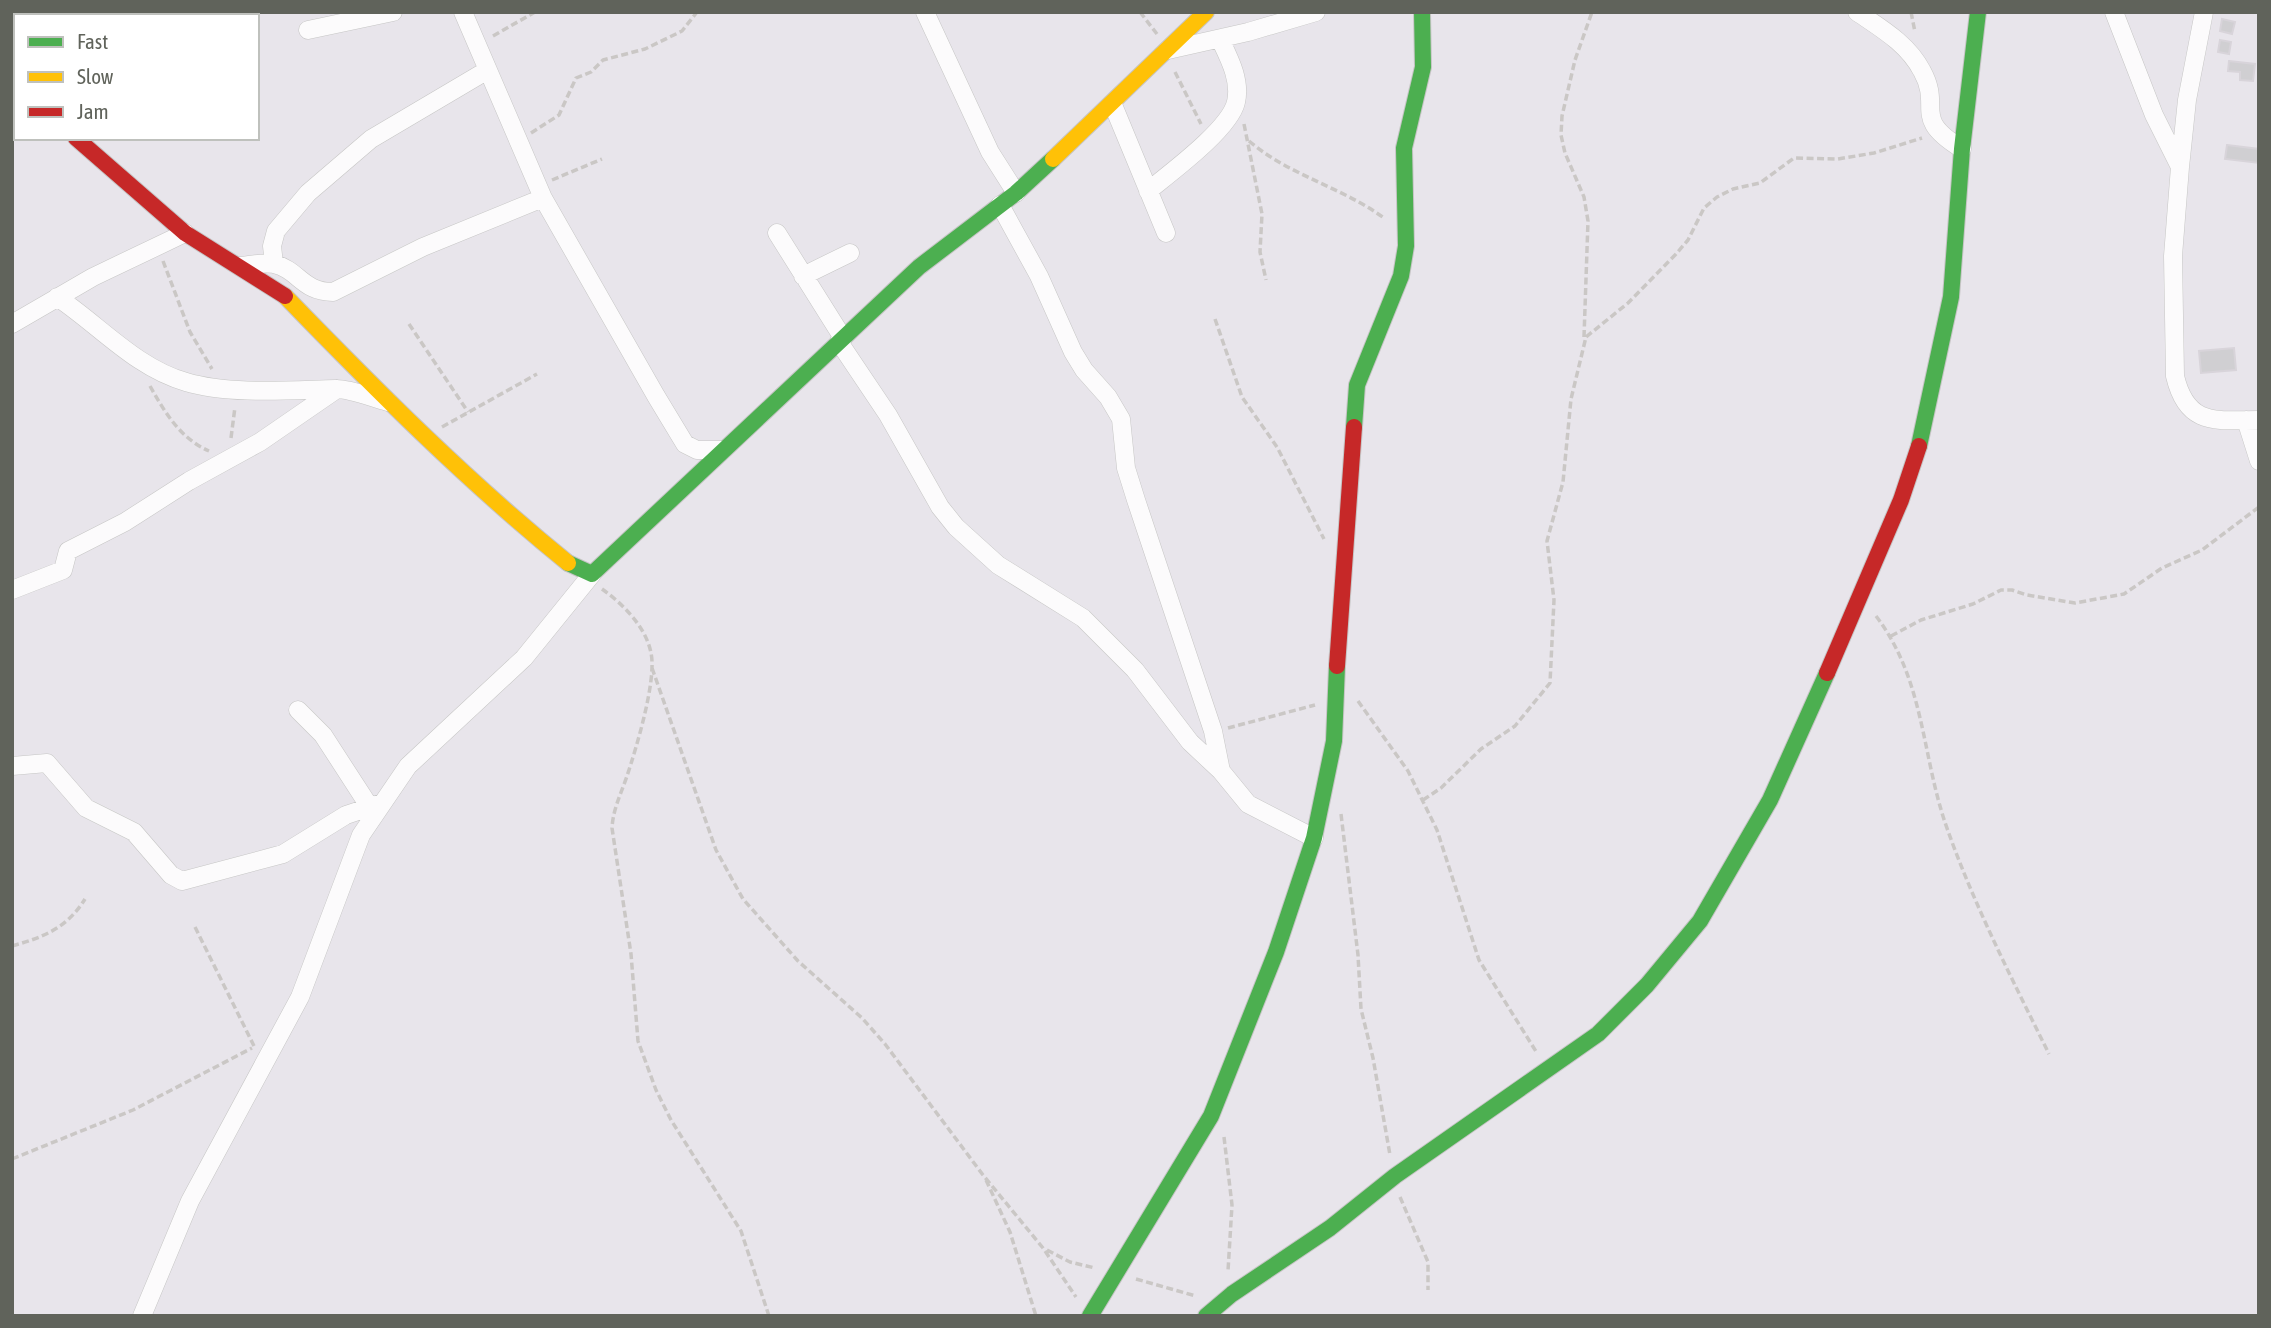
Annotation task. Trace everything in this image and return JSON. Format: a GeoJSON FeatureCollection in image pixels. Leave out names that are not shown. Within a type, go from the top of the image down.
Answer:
{"type":"FeatureCollection","features":[{"type":"Feature","properties":{"kind":"street"},"geometry":{"type":"LineString","coordinates":[[308,30],[393,12]]}},
{"type":"Feature","properties":{"kind":"street"},"geometry":{"type":"LineString","coordinates":[[463,12],[540,192],[685,444],[697,450],[722,450]]}},
{"type":"Feature","properties":{"kind":"street"},"geometry":{"type":"LineString","coordinates":[[142,1316],[190,1201],[245,1093],[275,1045],[300,997],[360,835],[375,805],[408,766],[524,658],[591,577],[722,450],[919,267],[1016,193],[1113,105],[1206,12]]}},
{"type":"Feature","properties":{"kind":"street"},"geometry":{"type":"LineString","coordinates":[[1168,50],[1220,39],[1316,12]]}},
{"type":"Feature","properties":{"kind":"street"},"geometry":{"type":"LineString","coordinates":[[1086,1311],[1118,1273],[1211,1116],[1276,952],[1314,838],[1334,741],[1342,568],[1357,385],[1401,276],[1406,233],[1404,148],[1423,67],[1422,12]]}},
{"type":"Feature","properties":{"kind":"street"},"geometry":{"type":"LineString","coordinates":[[1857,12],[1908,50],[1926,79],[1931,117],[1936,132],[1962,149]]}},
{"type":"Feature","properties":{"kind":"street"},"geometry":{"type":"LineString","coordinates":[[1206,1316],[1230,1304],[1395,1176],[1598,1034],[1647,985],[1700,921],[1770,800],[1861,597],[1901,500],[1918,449],[1951,297],[1962,149],[1978,12]]}},
{"type":"Feature","properties":{"kind":"street"},"geometry":{"type":"LineString","coordinates":[[2115,12],[2154,115],[2180,167]]}},
{"type":"Feature","properties":{"kind":"street"},"geometry":{"type":"LineString","coordinates":[[2204,12],[2187,100],[2180,167],[2173,256],[2175,376],[2178,392],[2195,414],[2209,420],[2253,420],[2259,461]]}},
{"type":"Feature","properties":{"kind":"street"},"geometry":{"type":"LineString","coordinates":[[922,14],[990,152],[1016,193]]}},
{"type":"Feature","properties":{"kind":"street"},"geometry":{"type":"LineString","coordinates":[[1148,191],[1209,138],[1234,109],[1237,96],[1234,73],[1220,39]]}},
{"type":"Feature","properties":{"kind":"street"},"geometry":{"type":"LineString","coordinates":[[274,264],[272,246],[276,231],[308,193],[371,139],[486,71]]}},
{"type":"Feature","properties":{"kind":"street"},"geometry":{"type":"LineString","coordinates":[[1113,105],[1166,233]]}},
{"type":"Feature","properties":{"kind":"street"},"geometry":{"type":"LineString","coordinates":[[78,140],[185,233],[285,296],[388,402],[501,509],[568,563],[591,577]]}},
{"type":"Feature","properties":{"kind":"street"},"geometry":{"type":"LineString","coordinates":[[241,266],[274,264],[288,270],[306,286],[320,292],[332,292],[540,192]]}},
{"type":"Feature","properties":{"kind":"street"},"geometry":{"type":"LineString","coordinates":[[1000,205],[1016,229],[1073,352],[1084,370],[1108,397],[1121,419],[1126,468],[1213,731],[1221,771]]}},
{"type":"Feature","properties":{"kind":"street"},"geometry":{"type":"LineString","coordinates":[[12,324],[57,297],[185,233]]}},
{"type":"Feature","properties":{"kind":"street"},"geometry":{"type":"LineString","coordinates":[[777,233],[888,415],[940,507],[956,527],[998,565],[1083,618],[1135,670],[1190,742],[1221,771],[1248,804],[1314,838]]}},
{"type":"Feature","properties":{"kind":"street"},"geometry":{"type":"LineString","coordinates":[[803,276],[850,253]]}},
{"type":"Feature","properties":{"kind":"street"},"geometry":{"type":"LineString","coordinates":[[57,297],[137,359],[183,382],[228,387],[337,389],[388,402]]}},
{"type":"Feature","properties":{"kind":"street"},"geometry":{"type":"LineString","coordinates":[[12,590],[63,570],[68,551],[125,522],[286,425],[337,389]]}},
{"type":"Feature","properties":{"kind":"street"},"geometry":{"type":"LineString","coordinates":[[298,709],[323,735],[375,805]]}},
{"type":"Feature","properties":{"kind":"street"},"geometry":{"type":"LineString","coordinates":[[12,766],[47,763],[86,808],[134,832],[172,875],[181,881],[202,878],[232,866],[282,854],[346,815],[375,805]]}},
{"type":"Feature","properties":{"kind":"path"},"geometry":{"type":"LineString","coordinates":[[474,43],[502,33],[535,12]]}},
{"type":"Feature","properties":{"kind":"path"},"geometry":{"type":"LineString","coordinates":[[517,141],[559,114],[576,78],[593,71],[603,60],[645,49],[682,31],[697,12]]}},
{"type":"Feature","properties":{"kind":"path"},"geometry":{"type":"LineString","coordinates":[[1140,12],[1168,50],[1182,89],[1209,138]]}},
{"type":"Feature","properties":{"kind":"path"},"geometry":{"type":"LineString","coordinates":[[1423,800],[1441,788],[1481,749],[1515,726],[1551,680],[1554,600],[1546,541],[1563,482],[1571,399],[1584,339],[1588,221],[1580,183],[1563,147],[1561,125],[1581,39],[1592,12]]}},
{"type":"Feature","properties":{"kind":"path"},"geometry":{"type":"LineString","coordinates":[[1237,96],[1262,214],[1259,252],[1266,280]]}},
{"type":"Feature","properties":{"kind":"path"},"geometry":{"type":"LineString","coordinates":[[1584,339],[1628,303],[1676,254],[1688,240],[1704,208],[1717,197],[1733,189],[1760,183],[1794,158],[1838,159],[1874,153],[1936,132]]}},
{"type":"Feature","properties":{"kind":"path"},"geometry":{"type":"LineString","coordinates":[[1248,140],[1280,165],[1349,196],[1406,233]]}},
{"type":"Feature","properties":{"kind":"path"},"geometry":{"type":"LineString","coordinates":[[540,192],[602,159]]}},
{"type":"Feature","properties":{"kind":"path"},"geometry":{"type":"LineString","coordinates":[[137,359],[159,402],[179,429],[195,444],[227,460],[235,408],[228,387],[210,367],[190,331],[168,278],[160,246]]}},
{"type":"Feature","properties":{"kind":"path"},"geometry":{"type":"LineString","coordinates":[[1215,319],[1242,397],[1277,447],[1324,541]]}},
{"type":"Feature","properties":{"kind":"path"},"geometry":{"type":"LineString","coordinates":[[409,324],[468,412]]}},
{"type":"Feature","properties":{"kind":"path"},"geometry":{"type":"LineString","coordinates":[[425,438],[537,374]]}},
{"type":"Feature","properties":{"kind":"path"},"geometry":{"type":"LineString","coordinates":[[1891,636],[1922,620],[1973,604],[2001,590],[2075,603],[2124,594],[2162,568],[2202,550],[2259,507]]}},
{"type":"Feature","properties":{"kind":"path"},"geometry":{"type":"LineString","coordinates":[[591,577],[636,623],[651,652],[652,667],[637,743],[614,809],[612,828],[631,954],[638,1041],[656,1090],[671,1120],[741,1231],[769,1316]]}},
{"type":"Feature","properties":{"kind":"path"},"geometry":{"type":"LineString","coordinates":[[1861,597],[1891,636],[1901,656],[1922,715],[1932,771],[1948,833],[1996,944],[2049,1054]]}},
{"type":"Feature","properties":{"kind":"path"},"geometry":{"type":"LineString","coordinates":[[652,667],[716,850],[743,899],[798,961],[877,1035],[983,1175],[1043,1248],[1086,1311]]}},
{"type":"Feature","properties":{"kind":"path"},"geometry":{"type":"LineString","coordinates":[[1338,679],[1366,710],[1408,771],[1446,855],[1479,960],[1547,1070]]}},
{"type":"Feature","properties":{"kind":"path"},"geometry":{"type":"LineString","coordinates":[[1213,731],[1337,700]]}},
{"type":"Feature","properties":{"kind":"path"},"geometry":{"type":"LineString","coordinates":[[1340,808],[1350,872],[1361,1009],[1395,1176],[1404,1208],[1428,1262],[1428,1290]]}},
{"type":"Feature","properties":{"kind":"path"},"geometry":{"type":"LineString","coordinates":[[12,946],[43,937],[65,925],[85,899]]}},
{"type":"Feature","properties":{"kind":"path"},"geometry":{"type":"LineString","coordinates":[[195,928],[255,1048]]}},
{"type":"Feature","properties":{"kind":"path"},"geometry":{"type":"LineString","coordinates":[[12,1158],[133,1110],[255,1048],[275,1045]]}},
{"type":"Feature","properties":{"kind":"path"},"geometry":{"type":"LineString","coordinates":[[1043,1248],[1070,1262],[1118,1273],[1168,1291],[1230,1304],[1226,1260],[1232,1193],[1223,1129]]}},
{"type":"Feature","properties":{"kind":"path"},"geometry":{"type":"LineString","coordinates":[[983,1175],[1010,1232],[1036,1316]]}},
{"type":"Feature","properties":{"kind":"building"},"geometry":{"type":"Polygon","coordinates":[[[2222,19],[2235,22],[2232,34],[2220,31],[2222,19]]]}},
{"type":"Feature","properties":{"kind":"building"},"geometry":{"type":"Polygon","coordinates":[[[2220,40],[2231,42],[2229,54],[2218,52],[2220,40]]]}},
{"type":"Feature","properties":{"kind":"building"},"geometry":{"type":"Polygon","coordinates":[[[2229,61],[2255,64],[2253,81],[2240,80],[2240,72],[2228,71],[2229,61]]]}},
{"type":"Feature","properties":{"kind":"building"},"geometry":{"type":"Polygon","coordinates":[[[2227,145],[2259,149],[2259,163],[2225,159],[2227,145]]]}},
{"type":"Feature","properties":{"kind":"building"},"geometry":{"type":"Polygon","coordinates":[[[2234,348],[2236,370],[2201,373],[2199,351],[2234,348]]]}},
{"type":"Feature","properties":{"kind":"traffic: fast"},"geometry":{"type":"LineString","coordinates":[[1354,427],[1357,385],[1401,276],[1406,246],[1404,148],[1423,67],[1422,12]]}},
{"type":"Feature","properties":{"kind":"traffic: fast"},"geometry":{"type":"LineString","coordinates":[[1919,446],[1951,297],[1962,149],[1978,12]]}},
{"type":"Feature","properties":{"kind":"traffic: fast"},"geometry":{"type":"LineString","coordinates":[[568,563],[592,574],[919,267],[1016,193],[1053,159]]}},
{"type":"Feature","properties":{"kind":"traffic: fast"},"geometry":{"type":"LineString","coordinates":[[1090,1316],[1211,1116],[1276,952],[1314,838],[1334,741],[1337,666]]}},
{"type":"Feature","properties":{"kind":"traffic: fast"},"geometry":{"type":"LineString","coordinates":[[1206,1316],[1232,1294],[1330,1228],[1395,1176],[1598,1034],[1647,985],[1700,921],[1770,800],[1827,673]]}},
{"type":"Feature","properties":{"kind":"traffic: slow"},"geometry":{"type":"LineString","coordinates":[[1053,159],[1206,12]]}},
{"type":"Feature","properties":{"kind":"traffic: slow"},"geometry":{"type":"LineString","coordinates":[[285,296],[423,434],[494,500],[568,563]]}},
{"type":"Feature","properties":{"kind":"traffic: jam"},"geometry":{"type":"LineString","coordinates":[[78,140],[185,233],[285,296]]}},
{"type":"Feature","properties":{"kind":"traffic: jam"},"geometry":{"type":"LineString","coordinates":[[1337,666],[1354,427]]}},
{"type":"Feature","properties":{"kind":"traffic: jam"},"geometry":{"type":"LineString","coordinates":[[1827,673],[1901,500],[1919,446]]}}]}
